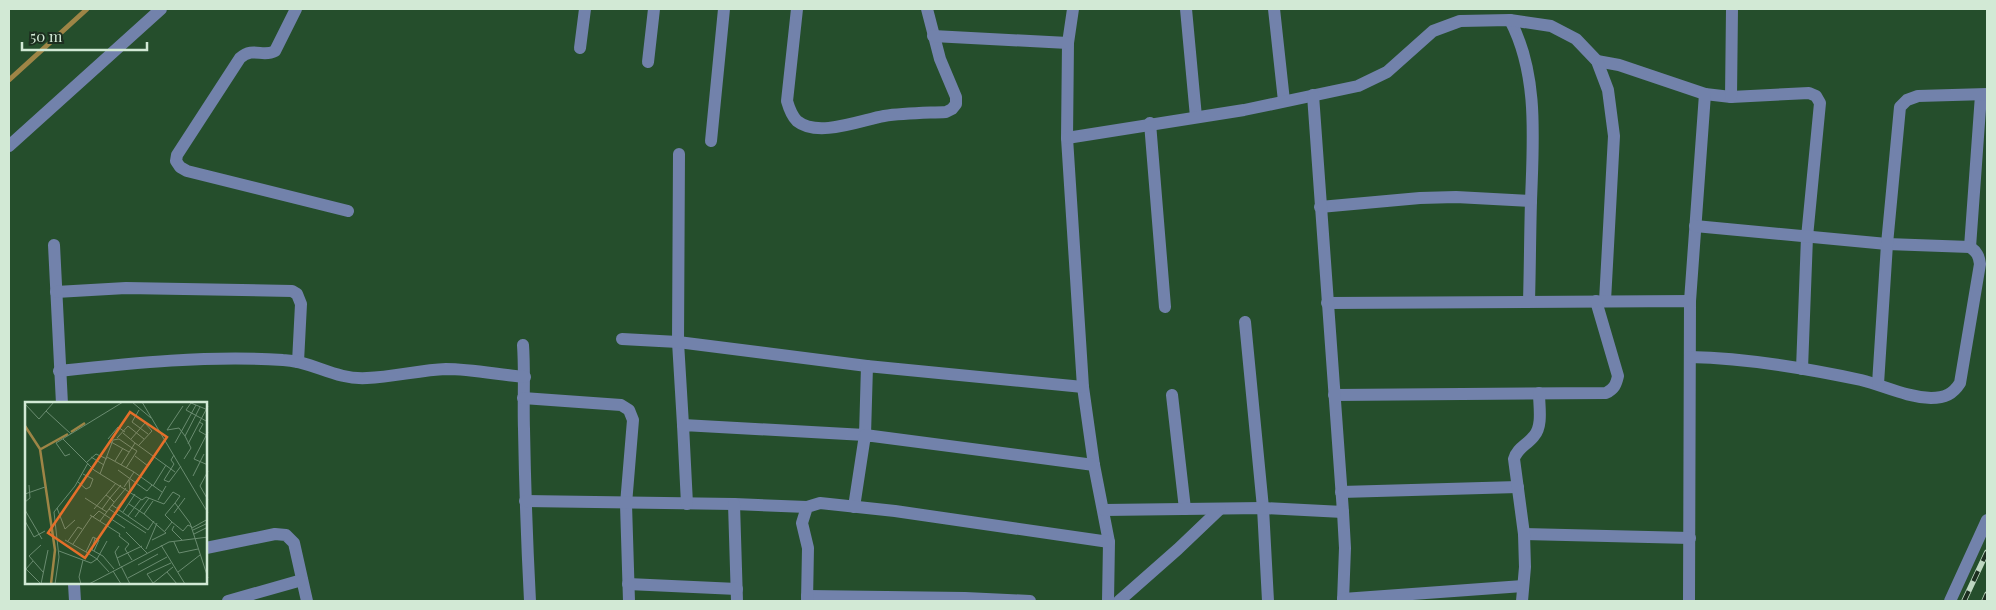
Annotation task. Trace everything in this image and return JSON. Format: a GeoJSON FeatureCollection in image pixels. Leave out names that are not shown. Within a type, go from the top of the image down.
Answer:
{"type":"FeatureCollection","features":[{"type":"Feature","properties":{"kind":"street"},"geometry":{"type":"LineString","coordinates":[[9,146],[161,9]]}},
{"type":"Feature","properties":{"kind":"street"},"geometry":{"type":"LineString","coordinates":[[296,9],[275,51],[266,54],[252,51],[240,58],[177,155],[176,162],[187,171],[348,211]]}},
{"type":"Feature","properties":{"kind":"street"},"geometry":{"type":"LineString","coordinates":[[580,48],[585,9]]}},
{"type":"Feature","properties":{"kind":"street"},"geometry":{"type":"LineString","coordinates":[[648,62],[654,9]]}},
{"type":"Feature","properties":{"kind":"street"},"geometry":{"type":"LineString","coordinates":[[711,141],[724,9]]}},
{"type":"Feature","properties":{"kind":"street"},"geometry":{"type":"LineString","coordinates":[[797,9],[787,101],[791,113],[798,122],[812,127],[834,128],[884,116],[946,112],[956,104],[956,97],[940,59],[927,9]]}},
{"type":"Feature","properties":{"kind":"street"},"geometry":{"type":"LineString","coordinates":[[1073,9],[1068,43],[1067,138],[1083,386],[1094,465],[1109,542],[1108,601]]}},
{"type":"Feature","properties":{"kind":"street"},"geometry":{"type":"LineString","coordinates":[[1186,9],[1196,116]]}},
{"type":"Feature","properties":{"kind":"street"},"geometry":{"type":"LineString","coordinates":[[1274,9],[1284,101]]}},
{"type":"Feature","properties":{"kind":"street"},"geometry":{"type":"LineString","coordinates":[[1731,97],[1732,9]]}},
{"type":"Feature","properties":{"kind":"street"},"geometry":{"type":"LineString","coordinates":[[1067,138],[1313,96],[1358,86],[1386,72],[1433,31],[1460,21],[1510,20],[1552,26],[1576,39],[1597,61],[1608,90],[1614,136],[1600,301],[1618,376],[1616,384],[1606,393],[1334,395]]}},
{"type":"Feature","properties":{"kind":"street"},"geometry":{"type":"LineString","coordinates":[[1510,20],[1520,38],[1527,61],[1530,92],[1533,154],[1529,301]]}},
{"type":"Feature","properties":{"kind":"street"},"geometry":{"type":"LineString","coordinates":[[933,36],[1068,43]]}},
{"type":"Feature","properties":{"kind":"street"},"geometry":{"type":"LineString","coordinates":[[1597,61],[1619,65],[1705,94],[1731,97],[1809,93],[1816,96],[1820,103],[1807,236],[1802,369]]}},
{"type":"Feature","properties":{"kind":"street"},"geometry":{"type":"LineString","coordinates":[[1689,601],[1690,301],[1705,94]]}},
{"type":"Feature","properties":{"kind":"street"},"geometry":{"type":"LineString","coordinates":[[1878,384],[1887,244],[1900,107],[1907,100],[1918,96],[1984,94],[1970,248]]}},
{"type":"Feature","properties":{"kind":"street"},"geometry":{"type":"LineString","coordinates":[[1313,96],[1341,492],[1344,548],[1343,600],[1523,586]]}},
{"type":"Feature","properties":{"kind":"street"},"geometry":{"type":"LineString","coordinates":[[1150,124],[1165,307]]}},
{"type":"Feature","properties":{"kind":"street"},"geometry":{"type":"LineString","coordinates":[[679,154],[678,342],[687,504]]}},
{"type":"Feature","properties":{"kind":"street"},"geometry":{"type":"LineString","coordinates":[[1320,207],[1420,198],[1456,197],[1531,201]]}},
{"type":"Feature","properties":{"kind":"street"},"geometry":{"type":"LineString","coordinates":[[1690,357],[1746,360],[1802,369],[1878,384],[1912,397],[1946,396],[1955,392],[1960,383],[1980,264],[1976,251],[1970,248],[1887,244],[1695,226]]}},
{"type":"Feature","properties":{"kind":"street"},"geometry":{"type":"LineString","coordinates":[[54,245],[62,402]]}},
{"type":"Feature","properties":{"kind":"street"},"geometry":{"type":"LineString","coordinates":[[56,292],[126,288],[292,291],[297,294],[301,304],[298,362]]}},
{"type":"Feature","properties":{"kind":"street"},"geometry":{"type":"LineString","coordinates":[[1327,303],[1690,301]]}},
{"type":"Feature","properties":{"kind":"street"},"geometry":{"type":"LineString","coordinates":[[1245,322],[1263,508],[1268,601]]}},
{"type":"Feature","properties":{"kind":"street"},"geometry":{"type":"LineString","coordinates":[[622,339],[678,342],[868,366],[1083,386]]}},
{"type":"Feature","properties":{"kind":"street"},"geometry":{"type":"LineString","coordinates":[[523,345],[526,377],[523,398],[525,501],[530,601]]}},
{"type":"Feature","properties":{"kind":"street"},"geometry":{"type":"LineString","coordinates":[[59,371],[185,361],[262,359],[298,362],[328,373],[353,378],[448,369],[526,377]]}},
{"type":"Feature","properties":{"kind":"street"},"geometry":{"type":"LineString","coordinates":[[854,507],[865,435],[868,366]]}},
{"type":"Feature","properties":{"kind":"street"},"geometry":{"type":"LineString","coordinates":[[1522,601],[1524,534],[1514,459],[1516,453],[1536,435],[1539,427],[1538,393]]}},
{"type":"Feature","properties":{"kind":"street"},"geometry":{"type":"LineString","coordinates":[[1172,395],[1185,509]]}},
{"type":"Feature","properties":{"kind":"street"},"geometry":{"type":"LineString","coordinates":[[523,398],[621,405],[629,410],[633,420],[626,504],[629,601]]}},
{"type":"Feature","properties":{"kind":"street"},"geometry":{"type":"LineString","coordinates":[[683,425],[865,435],[1094,465]]}},
{"type":"Feature","properties":{"kind":"street"},"geometry":{"type":"LineString","coordinates":[[1341,492],[1518,487]]}},
{"type":"Feature","properties":{"kind":"street"},"geometry":{"type":"LineString","coordinates":[[525,501],[626,504],[734,504],[807,508],[820,503],[1109,542]]}},
{"type":"Feature","properties":{"kind":"street"},"geometry":{"type":"LineString","coordinates":[[628,584],[737,595],[734,504]]}},
{"type":"Feature","properties":{"kind":"street"},"geometry":{"type":"LineString","coordinates":[[807,508],[802,522],[808,548],[807,599],[966,598],[1030,601]]}},
{"type":"Feature","properties":{"kind":"street"},"geometry":{"type":"LineString","coordinates":[[1104,510],[1263,508],[1342,512]]}},
{"type":"Feature","properties":{"kind":"street"},"geometry":{"type":"LineString","coordinates":[[1119,601],[1220,509]]}},
{"type":"Feature","properties":{"kind":"street"},"geometry":{"type":"LineString","coordinates":[[1950,601],[1987,520]]}},
{"type":"Feature","properties":{"kind":"street"},"geometry":{"type":"LineString","coordinates":[[208,548],[275,534],[286,535],[294,543],[307,601]]}},
{"type":"Feature","properties":{"kind":"street"},"geometry":{"type":"LineString","coordinates":[[1524,534],[1690,538]]}},
{"type":"Feature","properties":{"kind":"street"},"geometry":{"type":"LineString","coordinates":[[228,601],[302,580]]}},
{"type":"Feature","properties":{"kind":"street"},"geometry":{"type":"LineString","coordinates":[[74,585],[75,601]]}},
{"type":"Feature","properties":{"kind":"waterway"},"geometry":{"type":"LineString","coordinates":[[9,80],[87,9]]}},
{"type":"Feature","properties":{"kind":"railway"},"geometry":{"type":"LineString","coordinates":[[1964,601],[1987,552]]}},
{"type":"Feature","properties":{"kind":"railway"},"geometry":{"type":"LineString","coordinates":[[1984,601],[1987,594]]}}]}
